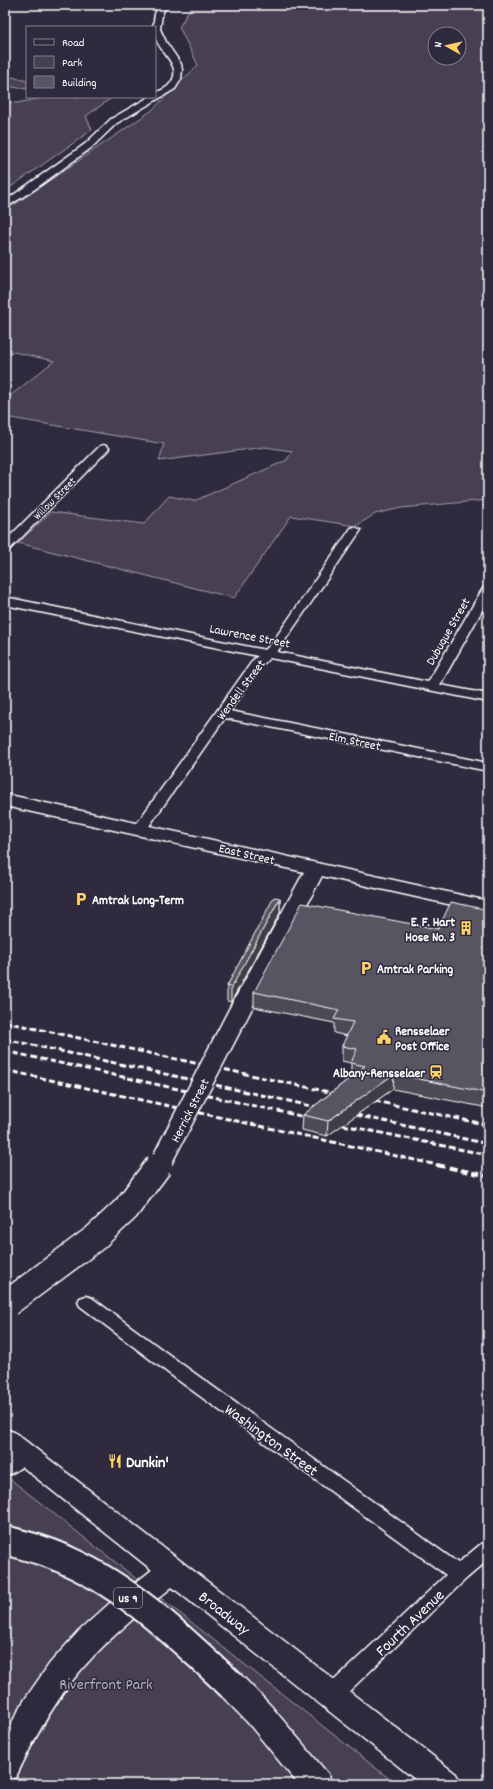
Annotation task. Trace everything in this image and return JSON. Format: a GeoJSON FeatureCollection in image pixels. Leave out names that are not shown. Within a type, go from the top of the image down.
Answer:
{"type":"FeatureCollection","features":[{"type":"Feature","properties":{"kind":"main road","name":"US 9"},"geometry":{"type":"LineString","coordinates":[[5,1540],[46,1552],[80,1567],[113,1587],[160,1622],[232,1686],[260,1715],[317,1784]]}},
{"type":"Feature","properties":{"kind":"main road","name":"Broadway"},"geometry":{"type":"LineString","coordinates":[[172,1570],[445,1784]]}},
{"type":"Feature","properties":{"kind":"main road"},"geometry":{"type":"LineString","coordinates":[[5,1767],[21,1734],[48,1689],[63,1669],[101,1630],[172,1570]]}},
{"type":"Feature","properties":{"kind":"street"},"geometry":{"type":"LineString","coordinates":[[156,97],[172,87],[177,79],[178,69],[156,32],[157,18],[163,5]]}},
{"type":"Feature","properties":{"kind":"street"},"geometry":{"type":"LineString","coordinates":[[5,205],[79,152],[114,121],[155,98]]}},
{"type":"Feature","properties":{"kind":"street","name":"Willow Street"},"geometry":{"type":"LineString","coordinates":[[5,548],[104,448]]}},
{"type":"Feature","properties":{"kind":"street","name":"Wendell Street"},"geometry":{"type":"LineString","coordinates":[[140,829],[257,663],[276,646],[355,530]]}},
{"type":"Feature","properties":{"kind":"street","name":"Dubuque Street"},"geometry":{"type":"LineString","coordinates":[[432,687],[488,590]]}},
{"type":"Feature","properties":{"kind":"street","name":"Lawrence Street"},"geometry":{"type":"LineString","coordinates":[[5,601],[488,698]]}},
{"type":"Feature","properties":{"kind":"street","name":"Elm Street"},"geometry":{"type":"LineString","coordinates":[[221,713],[488,767]]}},
{"type":"Feature","properties":{"kind":"street","name":"East Street"},"geometry":{"type":"LineString","coordinates":[[5,800],[488,907]]}},
{"type":"Feature","properties":{"kind":"street","name":"Herrick Street"},"geometry":{"type":"LineString","coordinates":[[6,1304],[95,1238],[126,1209],[141,1191],[164,1158],[243,1004],[316,868]]}},
{"type":"Feature","properties":{"kind":"street","name":"Washington Street"},"geometry":{"type":"LineString","coordinates":[[86,1302],[188,1378],[459,1574]]}},
{"type":"Feature","properties":{"kind":"street","name":"Broadway"},"geometry":{"type":"LineString","coordinates":[[11,1454],[172,1570]]}},
{"type":"Feature","properties":{"kind":"street","name":"Fourth Avenue"},"geometry":{"type":"LineString","coordinates":[[332,1695],[459,1574],[488,1549]]}},
{"type":"Feature","properties":{"kind":"green space"},"geometry":{"type":"Polygon","coordinates":[[[192,5],[488,5],[488,500],[401,508],[375,514],[356,526],[291,516],[234,598],[18,543],[51,512],[144,524],[169,496],[194,501],[287,460],[292,451],[265,447],[159,461],[164,444],[5,417],[5,400],[54,361],[5,350],[5,211],[151,111],[198,65],[179,27],[192,5]]]}},
{"type":"Feature","properties":{"kind":"green space"},"geometry":{"type":"Polygon","coordinates":[[[5,75],[26,81],[26,89],[5,86],[5,75]]]}},
{"type":"Feature","properties":{"kind":"green space"},"geometry":{"type":"Polygon","coordinates":[[[42,98],[112,98],[86,116],[92,130],[5,191],[5,102],[17,103],[42,98]]]}},
{"type":"Feature","properties":{"kind":"green space","name":"Riverfront Park"},"geometry":{"type":"Polygon","coordinates":[[[5,1475],[396,1784],[5,1784],[5,1475]]]}},
{"type":"Feature","properties":{"kind":"building"},"geometry":{"type":"Polygon","coordinates":[[[274,897],[280,898],[234,983],[231,987],[227,986],[274,897]]]}},
{"type":"Feature","properties":{"kind":"building","name":"Amtrak Parking"},"geometry":{"type":"Polygon","coordinates":[[[451,902],[488,910],[488,933],[485,939],[488,939],[488,1093],[394,1074],[328,1121],[303,1115],[365,1066],[351,1063],[357,1049],[342,1046],[353,1022],[334,1019],[339,1010],[254,992],[302,903],[438,929],[451,902]]]}},
{"type":"Feature","properties":{"kind":"railway"},"geometry":{"type":"LineString","coordinates":[[5,1022],[343,1095]]}},
{"type":"Feature","properties":{"kind":"railway"},"geometry":{"type":"LineString","coordinates":[[5,1039],[325,1109]]}},
{"type":"Feature","properties":{"kind":"railway"},"geometry":{"type":"LineString","coordinates":[[5,1051],[314,1119]]}},
{"type":"Feature","properties":{"kind":"railway"},"geometry":{"type":"LineString","coordinates":[[5,1070],[442,1166]]}},
{"type":"Feature","properties":{"kind":"railway"},"geometry":{"type":"LineString","coordinates":[[375,1101],[488,1125]]}},
{"type":"Feature","properties":{"kind":"railway"},"geometry":{"type":"LineString","coordinates":[[356,1115],[488,1144]]}},
{"type":"Feature","properties":{"kind":"railway"},"geometry":{"type":"LineString","coordinates":[[343,1125],[488,1155]]}},
{"type":"Feature","properties":{"kind":"railway"},"geometry":{"type":"LineString","coordinates":[[437,1165],[488,1176]]}},
{"type":"Feature","properties":{"kind":"place","name":"Amtrak Long-Term"},"geometry":{"type":"Point","coordinates":[81,899]}},
{"type":"Feature","properties":{"kind":"place","name":"E. F. Hart Hose No. 3"},"geometry":{"type":"Point","coordinates":[466,928]}},
{"type":"Feature","properties":{"kind":"place","name":"Amtrak Parking"},"geometry":{"type":"Point","coordinates":[366,968]}},
{"type":"Feature","properties":{"kind":"place","name":"Rensselaer Post Office"},"geometry":{"type":"Point","coordinates":[384,1037]}},
{"type":"Feature","properties":{"kind":"place","name":"Albany-Rensselaer"},"geometry":{"type":"Point","coordinates":[436,1072]}},
{"type":"Feature","properties":{"kind":"place","name":"Dunkin'"},"geometry":{"type":"Point","coordinates":[115,1461]}}]}
